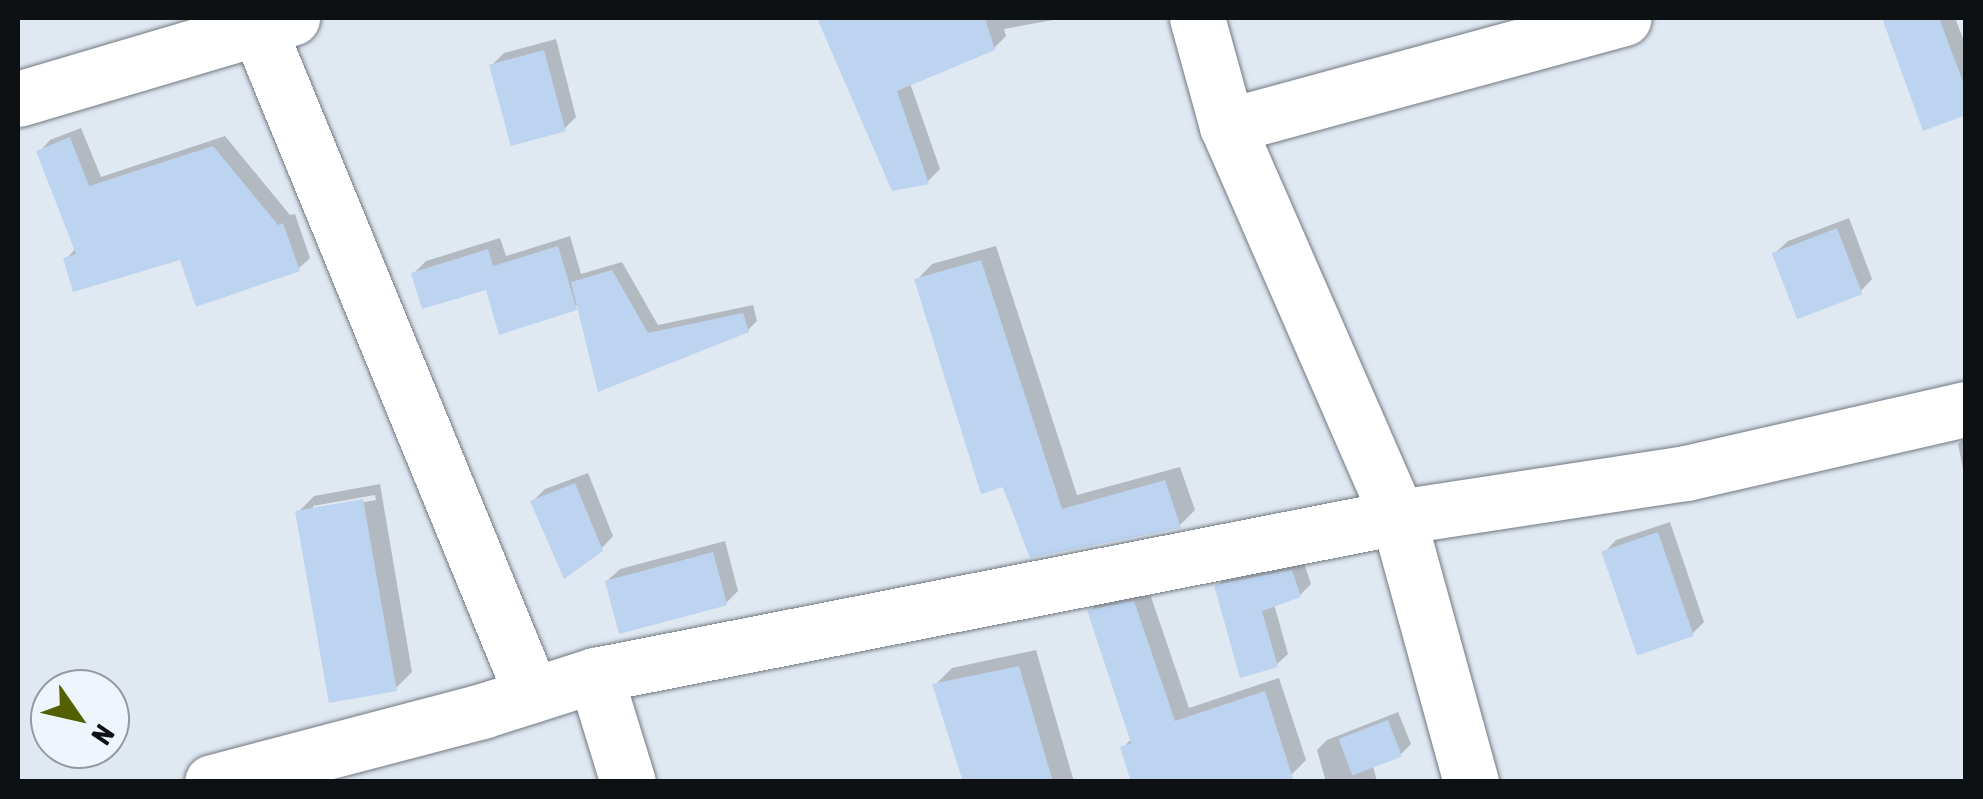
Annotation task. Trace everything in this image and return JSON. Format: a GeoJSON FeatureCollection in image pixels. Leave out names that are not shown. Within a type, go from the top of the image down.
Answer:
{"type":"FeatureCollection","features":[{"type":"Feature","properties":{"kind":"street"},"geometry":{"type":"LineString","coordinates":[[1197,18],[1227,126],[1398,517],[1471,782]]}},
{"type":"Feature","properties":{"kind":"street"},"geometry":{"type":"LineString","coordinates":[[1227,126],[1624,18]]}},
{"type":"Feature","properties":{"kind":"street"},"geometry":{"type":"LineString","coordinates":[[18,99],[277,24],[532,695]]}},
{"type":"Feature","properties":{"kind":"street"},"geometry":{"type":"LineString","coordinates":[[212,782],[596,674],[1398,517],[1686,473],[1966,409]]}},
{"type":"Feature","properties":{"kind":"street"},"geometry":{"type":"LineString","coordinates":[[596,674],[628,782]]}},
{"type":"Feature","properties":{"kind":"building"},"geometry":{"type":"Polygon","coordinates":[[[817,18],[985,18],[995,50],[897,91],[929,184],[892,191],[817,18]]]}},
{"type":"Feature","properties":{"kind":"building"},"geometry":{"type":"Polygon","coordinates":[[[1882,18],[1939,18],[1966,90],[1966,115],[1923,131],[1882,18]]]}},
{"type":"Feature","properties":{"kind":"building"},"geometry":{"type":"Polygon","coordinates":[[[544,50],[566,131],[511,146],[489,65],[544,50]]]}},
{"type":"Feature","properties":{"kind":"building"},"geometry":{"type":"Polygon","coordinates":[[[70,137],[89,186],[213,146],[278,225],[283,223],[300,271],[196,307],[180,260],[73,292],[63,258],[76,254],[36,151],[70,137]]]}},
{"type":"Feature","properties":{"kind":"building"},"geometry":{"type":"Polygon","coordinates":[[[1837,228],[1862,294],[1797,319],[1772,253],[1837,228]]]}},
{"type":"Feature","properties":{"kind":"building"},"geometry":{"type":"Polygon","coordinates":[[[558,246],[577,310],[499,335],[486,290],[422,309],[411,273],[488,249],[493,266],[558,246]]]}},
{"type":"Feature","properties":{"kind":"building"},"geometry":{"type":"Polygon","coordinates":[[[981,260],[1062,509],[1165,480],[1181,528],[1030,558],[1003,487],[981,494],[914,279],[981,260]]]}},
{"type":"Feature","properties":{"kind":"building"},"geometry":{"type":"Polygon","coordinates":[[[612,270],[648,333],[743,313],[749,332],[598,392],[571,282],[612,270]]]}},
{"type":"Feature","properties":{"kind":"building"},"geometry":{"type":"Polygon","coordinates":[[[575,483],[603,551],[564,579],[530,501],[575,483]]]}},
{"type":"Feature","properties":{"kind":"building"},"geometry":{"type":"Polygon","coordinates":[[[363,499],[397,691],[329,703],[295,511],[363,499]]]}},
{"type":"Feature","properties":{"kind":"building"},"geometry":{"type":"Polygon","coordinates":[[[1658,532],[1694,636],[1637,656],[1601,552],[1658,532]]]}},
{"type":"Feature","properties":{"kind":"building"},"geometry":{"type":"Polygon","coordinates":[[[713,552],[727,605],[619,634],[605,581],[713,552]]]}},
{"type":"Feature","properties":{"kind":"building"},"geometry":{"type":"Polygon","coordinates":[[[1292,570],[1301,597],[1262,611],[1278,667],[1240,678],[1214,585],[1292,570]]]}},
{"type":"Feature","properties":{"kind":"building"},"geometry":{"type":"Polygon","coordinates":[[[1134,601],[1175,721],[1265,691],[1294,782],[1131,782],[1120,747],[1131,743],[1087,610],[1134,601]]]}},
{"type":"Feature","properties":{"kind":"building"},"geometry":{"type":"Polygon","coordinates":[[[1019,666],[1053,782],[963,782],[932,684],[1019,666]]]}},
{"type":"Feature","properties":{"kind":"building"},"geometry":{"type":"Polygon","coordinates":[[[1388,720],[1402,756],[1352,775],[1339,739],[1388,720]]]}}]}
